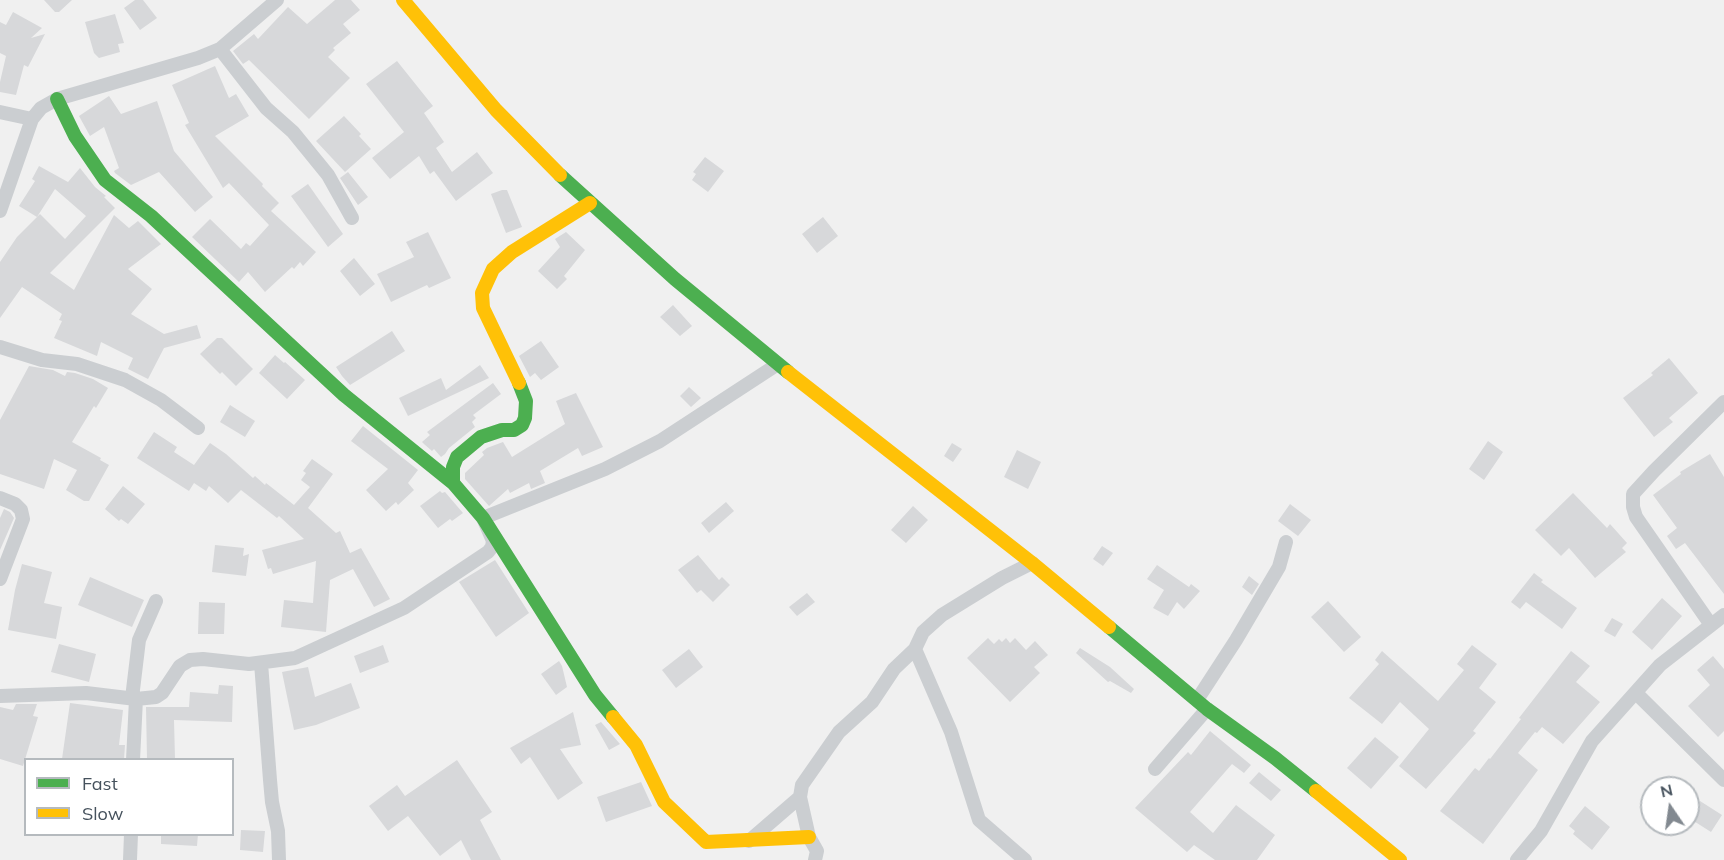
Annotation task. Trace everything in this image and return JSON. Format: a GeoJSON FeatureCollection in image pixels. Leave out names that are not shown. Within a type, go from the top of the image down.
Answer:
{"type":"FeatureCollection","features":[{"type":"Feature","properties":{"kind":"street"},"geometry":{"type":"LineString","coordinates":[[0,211],[32,119],[41,108],[57,99],[198,58],[220,49],[277,0]]}},
{"type":"Feature","properties":{"kind":"street"},"geometry":{"type":"LineString","coordinates":[[403,0],[496,110],[542,159],[675,279],[778,364],[1032,563],[1202,704],[1275,758],[1400,860]]}},
{"type":"Feature","properties":{"kind":"street"},"geometry":{"type":"LineString","coordinates":[[220,49],[266,108],[293,132],[328,175],[352,218]]}},
{"type":"Feature","properties":{"kind":"street"},"geometry":{"type":"LineString","coordinates":[[57,99],[75,136],[105,180],[151,216],[344,395],[453,483],[483,518],[595,695],[636,745],[664,802],[706,842],[810,837]]}},
{"type":"Feature","properties":{"kind":"street"},"geometry":{"type":"LineString","coordinates":[[0,112],[32,119]]}},
{"type":"Feature","properties":{"kind":"street"},"geometry":{"type":"LineString","coordinates":[[453,483],[453,467],[457,457],[482,437],[502,430],[514,430],[522,425],[525,418],[526,401],[523,391],[483,308],[482,293],[493,269],[512,252],[591,203]]}},
{"type":"Feature","properties":{"kind":"street"},"geometry":{"type":"LineString","coordinates":[[0,348],[42,360],[77,364],[125,380],[161,400],[198,428]]}},
{"type":"Feature","properties":{"kind":"street"},"geometry":{"type":"LineString","coordinates":[[483,518],[605,469],[660,441],[778,364]]}},
{"type":"Feature","properties":{"kind":"street"},"geometry":{"type":"LineString","coordinates":[[1712,625],[1636,517],[1633,507],[1634,494],[1724,402]]}},
{"type":"Feature","properties":{"kind":"street"},"geometry":{"type":"LineString","coordinates":[[0,498],[15,504],[21,510],[23,519],[0,579]]}},
{"type":"Feature","properties":{"kind":"street"},"geometry":{"type":"LineString","coordinates":[[0,696],[86,693],[134,698],[156,697],[162,693],[180,666],[190,660],[203,659],[249,664],[295,658],[404,608],[488,552],[493,541],[483,518]]}},
{"type":"Feature","properties":{"kind":"street"},"geometry":{"type":"LineString","coordinates":[[1155,769],[1202,704],[1279,567],[1286,542]]}},
{"type":"Feature","properties":{"kind":"street"},"geometry":{"type":"LineString","coordinates":[[815,860],[817,851],[810,837],[800,797],[802,785],[839,732],[872,702],[894,669],[915,649],[923,632],[942,615],[1002,578],[1032,563]]}},
{"type":"Feature","properties":{"kind":"street"},"geometry":{"type":"LineString","coordinates":[[134,758],[134,698],[139,640],[156,601]]}},
{"type":"Feature","properties":{"kind":"street"},"geometry":{"type":"LineString","coordinates":[[1517,860],[1541,831],[1592,741],[1660,665],[1724,615]]}},
{"type":"Feature","properties":{"kind":"street"},"geometry":{"type":"LineString","coordinates":[[915,649],[951,732],[980,820],[1025,860]]}},
{"type":"Feature","properties":{"kind":"street"},"geometry":{"type":"LineString","coordinates":[[261,663],[279,860]]}},
{"type":"Feature","properties":{"kind":"street"},"geometry":{"type":"LineString","coordinates":[[1636,693],[1724,780]]}},
{"type":"Feature","properties":{"kind":"street"},"geometry":{"type":"LineString","coordinates":[[749,841],[800,797]]}},
{"type":"Feature","properties":{"kind":"street"},"geometry":{"type":"LineString","coordinates":[[130,860],[131,836]]}},
{"type":"Feature","properties":{"kind":"building"},"geometry":{"type":"Polygon","coordinates":[[[44,0],[72,0],[59,12],[55,12],[44,0]]]}},
{"type":"Feature","properties":{"kind":"building"},"geometry":{"type":"Polygon","coordinates":[[[135,0],[143,0],[157,18],[140,30],[124,8],[135,0]]]}},
{"type":"Feature","properties":{"kind":"building"},"geometry":{"type":"Polygon","coordinates":[[[335,0],[351,0],[360,10],[343,24],[351,33],[333,48],[335,50],[328,57],[350,78],[309,119],[249,60],[243,64],[233,51],[254,34],[258,39],[288,7],[307,24],[335,0]]]}},
{"type":"Feature","properties":{"kind":"building"},"geometry":{"type":"Polygon","coordinates":[[[13,12],[42,28],[31,38],[45,34],[28,67],[24,65],[16,95],[0,92],[6,56],[0,53],[0,22],[6,25],[13,12]]]}},
{"type":"Feature","properties":{"kind":"building"},"geometry":{"type":"Polygon","coordinates":[[[115,14],[124,43],[118,44],[120,52],[99,58],[94,53],[85,22],[115,14]]]}},
{"type":"Feature","properties":{"kind":"building"},"geometry":{"type":"Polygon","coordinates":[[[397,61],[433,106],[424,113],[444,142],[436,148],[452,172],[477,152],[493,173],[456,201],[434,171],[430,174],[419,156],[390,179],[372,158],[404,132],[366,84],[397,61]]]}},
{"type":"Feature","properties":{"kind":"building"},"geometry":{"type":"Polygon","coordinates":[[[215,66],[229,98],[236,94],[249,116],[215,136],[279,203],[271,211],[316,252],[303,266],[300,262],[294,269],[292,267],[265,292],[248,272],[239,282],[192,237],[210,219],[241,249],[246,243],[250,246],[269,225],[229,183],[223,188],[185,125],[189,123],[172,85],[215,66]]]}},
{"type":"Feature","properties":{"kind":"building"},"geometry":{"type":"Polygon","coordinates":[[[109,96],[121,114],[157,101],[174,151],[213,197],[195,212],[159,172],[131,185],[115,173],[114,171],[119,168],[104,127],[90,136],[79,116],[109,96]]]}},
{"type":"Feature","properties":{"kind":"building"},"geometry":{"type":"Polygon","coordinates":[[[344,116],[371,149],[345,172],[316,141],[344,116]]]}},
{"type":"Feature","properties":{"kind":"building"},"geometry":{"type":"Polygon","coordinates":[[[705,157],[724,171],[708,192],[692,180],[696,174],[693,172],[705,157]]]}},
{"type":"Feature","properties":{"kind":"building"},"geometry":{"type":"Polygon","coordinates":[[[39,166],[68,182],[80,168],[115,208],[50,273],[74,290],[114,215],[129,228],[138,221],[161,244],[128,269],[152,289],[131,314],[164,334],[197,325],[201,338],[164,348],[148,379],[128,369],[133,358],[101,342],[97,356],[54,338],[62,321],[59,320],[62,314],[22,287],[0,318],[0,262],[17,237],[37,217],[19,206],[35,181],[32,179],[39,166]],[[55,189],[37,217],[40,214],[65,239],[86,216],[55,189]]]}},
{"type":"Feature","properties":{"kind":"building"},"geometry":{"type":"Polygon","coordinates":[[[348,172],[368,197],[358,205],[340,178],[348,172]]]}},
{"type":"Feature","properties":{"kind":"building"},"geometry":{"type":"Polygon","coordinates":[[[308,184],[343,234],[328,247],[291,196],[308,184]]]}},
{"type":"Feature","properties":{"kind":"building"},"geometry":{"type":"Polygon","coordinates":[[[507,190],[522,227],[506,233],[491,194],[507,190]]]}},
{"type":"Feature","properties":{"kind":"building"},"geometry":{"type":"Polygon","coordinates":[[[823,217],[838,236],[817,253],[802,234],[823,217]]]}},
{"type":"Feature","properties":{"kind":"building"},"geometry":{"type":"Polygon","coordinates":[[[428,232],[451,278],[429,288],[427,285],[391,302],[377,274],[414,257],[406,242],[428,232]]]}},
{"type":"Feature","properties":{"kind":"building"},"geometry":{"type":"Polygon","coordinates":[[[566,232],[585,250],[564,276],[567,279],[557,289],[538,271],[560,247],[555,239],[566,232]]]}},
{"type":"Feature","properties":{"kind":"building"},"geometry":{"type":"Polygon","coordinates":[[[354,258],[375,284],[360,296],[340,271],[354,258]]]}},
{"type":"Feature","properties":{"kind":"building"},"geometry":{"type":"Polygon","coordinates":[[[673,305],[692,326],[680,336],[660,317],[673,305]]]}},
{"type":"Feature","properties":{"kind":"building"},"geometry":{"type":"Polygon","coordinates":[[[392,331],[405,351],[350,385],[336,367],[392,331]]]}},
{"type":"Feature","properties":{"kind":"building"},"geometry":{"type":"Polygon","coordinates":[[[217,338],[222,338],[253,369],[236,386],[200,354],[217,338]]]}},
{"type":"Feature","properties":{"kind":"building"},"geometry":{"type":"Polygon","coordinates":[[[541,341],[559,367],[541,380],[535,373],[530,377],[519,356],[541,341]]]}},
{"type":"Feature","properties":{"kind":"building"},"geometry":{"type":"Polygon","coordinates":[[[275,355],[305,380],[287,399],[259,373],[275,355]]]}},
{"type":"Feature","properties":{"kind":"building"},"geometry":{"type":"Polygon","coordinates":[[[1669,358],[1698,393],[1669,418],[1673,422],[1654,437],[1623,398],[1653,375],[1651,373],[1669,358]]]}},
{"type":"Feature","properties":{"kind":"building"},"geometry":{"type":"Polygon","coordinates":[[[480,365],[489,378],[408,416],[399,398],[441,378],[446,390],[480,365]]]}},
{"type":"Feature","properties":{"kind":"building"},"geometry":{"type":"Polygon","coordinates":[[[29,366],[53,370],[65,376],[67,372],[75,373],[93,379],[108,388],[72,442],[109,465],[89,501],[84,501],[66,490],[77,470],[54,459],[44,489],[0,474],[0,420],[29,366]]]}},
{"type":"Feature","properties":{"kind":"building"},"geometry":{"type":"Polygon","coordinates":[[[493,383],[501,394],[473,415],[476,418],[472,422],[475,427],[445,454],[441,457],[434,449],[432,451],[422,442],[430,435],[427,432],[493,383]]]}},
{"type":"Feature","properties":{"kind":"building"},"geometry":{"type":"Polygon","coordinates":[[[689,387],[701,398],[691,407],[680,396],[689,387]]]}},
{"type":"Feature","properties":{"kind":"building"},"geometry":{"type":"Polygon","coordinates":[[[576,393],[603,447],[582,456],[578,448],[540,471],[545,483],[531,489],[529,483],[510,493],[508,489],[489,506],[465,479],[465,473],[484,455],[482,452],[487,448],[503,442],[512,457],[565,424],[556,401],[576,393]]]}},
{"type":"Feature","properties":{"kind":"building"},"geometry":{"type":"Polygon","coordinates":[[[230,405],[255,421],[245,437],[220,422],[230,405]]]}},
{"type":"Feature","properties":{"kind":"building"},"geometry":{"type":"Polygon","coordinates":[[[363,426],[418,470],[408,483],[414,490],[398,505],[396,502],[386,511],[366,490],[388,469],[351,441],[363,426]]]}},
{"type":"Feature","properties":{"kind":"building"},"geometry":{"type":"Polygon","coordinates":[[[154,432],[177,447],[174,452],[194,465],[210,443],[253,478],[255,476],[265,485],[266,483],[294,505],[310,487],[301,480],[306,473],[303,471],[312,459],[333,474],[308,508],[336,533],[340,531],[350,553],[361,548],[390,599],[374,607],[353,569],[330,580],[326,632],[281,627],[284,600],[313,603],[316,561],[273,574],[271,568],[268,569],[262,550],[304,539],[279,516],[277,518],[241,490],[228,503],[209,486],[206,491],[194,483],[189,491],[137,458],[154,432]]]}},
{"type":"Feature","properties":{"kind":"building"},"geometry":{"type":"Polygon","coordinates":[[[1488,441],[1503,452],[1484,480],[1469,469],[1488,441]]]}},
{"type":"Feature","properties":{"kind":"building"},"geometry":{"type":"Polygon","coordinates":[[[952,443],[962,449],[953,462],[944,456],[952,443]]]}},
{"type":"Feature","properties":{"kind":"building"},"geometry":{"type":"Polygon","coordinates":[[[1017,450],[1041,462],[1028,489],[1004,477],[1017,450]]]}},
{"type":"Feature","properties":{"kind":"building"},"geometry":{"type":"Polygon","coordinates":[[[1710,454],[1724,477],[1724,594],[1685,543],[1676,549],[1667,536],[1677,528],[1653,495],[1681,474],[1680,472],[1710,454]]]}},
{"type":"Feature","properties":{"kind":"building"},"geometry":{"type":"Polygon","coordinates":[[[123,486],[145,504],[128,524],[121,519],[119,521],[105,509],[123,486]]]}},
{"type":"Feature","properties":{"kind":"building"},"geometry":{"type":"Polygon","coordinates":[[[440,491],[445,492],[463,513],[438,528],[420,506],[440,491]]]}},
{"type":"Feature","properties":{"kind":"building"},"geometry":{"type":"Polygon","coordinates":[[[1573,493],[1607,528],[1610,524],[1627,543],[1622,548],[1626,552],[1595,578],[1569,548],[1561,556],[1535,530],[1573,493]]]}},
{"type":"Feature","properties":{"kind":"building"},"geometry":{"type":"Polygon","coordinates":[[[726,502],[734,511],[709,533],[701,523],[726,502]]]}},
{"type":"Feature","properties":{"kind":"building"},"geometry":{"type":"Polygon","coordinates":[[[1290,504],[1311,520],[1298,536],[1278,521],[1290,504]]]}},
{"type":"Feature","properties":{"kind":"building"},"geometry":{"type":"Polygon","coordinates":[[[913,506],[928,520],[906,543],[891,530],[913,506]]]}},
{"type":"Feature","properties":{"kind":"building"},"geometry":{"type":"Polygon","coordinates":[[[4,509],[14,518],[0,550],[0,518],[4,509]]]}},
{"type":"Feature","properties":{"kind":"building"},"geometry":{"type":"Polygon","coordinates":[[[215,545],[244,548],[243,556],[249,554],[246,576],[212,572],[215,545]]]}},
{"type":"Feature","properties":{"kind":"building"},"geometry":{"type":"Polygon","coordinates":[[[1102,546],[1113,553],[1103,566],[1093,559],[1102,546]]]}},
{"type":"Feature","properties":{"kind":"building"},"geometry":{"type":"Polygon","coordinates":[[[698,555],[719,580],[722,577],[730,585],[713,602],[701,590],[697,593],[678,570],[698,555]]]}},
{"type":"Feature","properties":{"kind":"building"},"geometry":{"type":"Polygon","coordinates":[[[495,560],[529,613],[496,637],[459,582],[495,560]]]}},
{"type":"Feature","properties":{"kind":"building"},"geometry":{"type":"Polygon","coordinates":[[[22,564],[52,572],[44,603],[62,607],[56,639],[8,630],[22,564]]]}},
{"type":"Feature","properties":{"kind":"building"},"geometry":{"type":"Polygon","coordinates":[[[1157,565],[1189,587],[1191,584],[1200,591],[1184,609],[1177,602],[1168,616],[1153,608],[1164,590],[1147,579],[1157,565]]]}},
{"type":"Feature","properties":{"kind":"building"},"geometry":{"type":"Polygon","coordinates":[[[1534,573],[1543,580],[1541,582],[1577,608],[1562,629],[1526,602],[1520,609],[1511,602],[1534,573]]]}},
{"type":"Feature","properties":{"kind":"building"},"geometry":{"type":"Polygon","coordinates":[[[1249,576],[1259,584],[1252,595],[1242,587],[1249,576]]]}},
{"type":"Feature","properties":{"kind":"building"},"geometry":{"type":"Polygon","coordinates":[[[90,577],[144,600],[132,627],[78,605],[90,577]]]}},
{"type":"Feature","properties":{"kind":"building"},"geometry":{"type":"Polygon","coordinates":[[[807,593],[815,602],[797,616],[789,607],[807,593]]]}},
{"type":"Feature","properties":{"kind":"building"},"geometry":{"type":"Polygon","coordinates":[[[1662,598],[1682,616],[1652,650],[1632,632],[1662,598]]]}},
{"type":"Feature","properties":{"kind":"building"},"geometry":{"type":"Polygon","coordinates":[[[1328,601],[1361,637],[1344,652],[1311,617],[1328,601]]]}},
{"type":"Feature","properties":{"kind":"building"},"geometry":{"type":"Polygon","coordinates":[[[199,602],[225,603],[224,634],[198,634],[199,602]]]}},
{"type":"Feature","properties":{"kind":"building"},"geometry":{"type":"Polygon","coordinates":[[[1612,618],[1623,624],[1615,637],[1604,631],[1612,618]]]}},
{"type":"Feature","properties":{"kind":"building"},"geometry":{"type":"Polygon","coordinates":[[[988,638],[994,644],[999,639],[1002,642],[1006,638],[1010,643],[1015,638],[1026,650],[1035,641],[1048,655],[1034,667],[1040,673],[1010,702],[967,658],[988,638]]]}},
{"type":"Feature","properties":{"kind":"building"},"geometry":{"type":"Polygon","coordinates":[[[59,644],[96,654],[89,682],[51,672],[59,644]]]}},
{"type":"Feature","properties":{"kind":"building"},"geometry":{"type":"Polygon","coordinates":[[[383,645],[389,662],[360,673],[354,656],[383,645]]]}},
{"type":"Feature","properties":{"kind":"building"},"geometry":{"type":"Polygon","coordinates":[[[1472,645],[1497,664],[1479,688],[1496,702],[1473,731],[1476,733],[1426,789],[1399,766],[1429,729],[1400,702],[1382,724],[1349,698],[1379,664],[1375,660],[1382,651],[1438,701],[1464,670],[1457,664],[1472,645]]]}},
{"type":"Feature","properties":{"kind":"building"},"geometry":{"type":"Polygon","coordinates":[[[1080,648],[1110,667],[1134,689],[1131,693],[1108,682],[1076,653],[1080,648]]]}},
{"type":"Feature","properties":{"kind":"building"},"geometry":{"type":"Polygon","coordinates":[[[689,649],[703,667],[676,688],[662,670],[689,649]]]}},
{"type":"Feature","properties":{"kind":"building"},"geometry":{"type":"Polygon","coordinates":[[[1571,651],[1590,666],[1576,682],[1600,702],[1563,744],[1542,727],[1537,733],[1535,732],[1518,753],[1538,770],[1483,844],[1440,811],[1475,768],[1479,771],[1490,759],[1571,651]]]}},
{"type":"Feature","properties":{"kind":"building"},"geometry":{"type":"Polygon","coordinates":[[[1713,656],[1724,669],[1724,731],[1718,737],[1688,706],[1710,685],[1697,670],[1713,656]]]}},
{"type":"Feature","properties":{"kind":"building"},"geometry":{"type":"Polygon","coordinates":[[[559,661],[567,687],[556,695],[541,674],[559,661]]]}},
{"type":"Feature","properties":{"kind":"building"},"geometry":{"type":"Polygon","coordinates":[[[308,667],[315,697],[351,683],[360,708],[316,725],[294,730],[282,672],[308,667]]]}},
{"type":"Feature","properties":{"kind":"building"},"geometry":{"type":"Polygon","coordinates":[[[219,685],[233,686],[232,722],[174,720],[175,758],[147,758],[146,707],[189,707],[190,692],[218,694],[219,685]]]}},
{"type":"Feature","properties":{"kind":"building"},"geometry":{"type":"Polygon","coordinates":[[[70,703],[123,710],[119,745],[125,745],[124,758],[62,758],[70,703]]]}},
{"type":"Feature","properties":{"kind":"building"},"geometry":{"type":"Polygon","coordinates":[[[16,704],[37,704],[33,716],[38,717],[23,766],[0,759],[0,707],[13,710],[16,704]]]}},
{"type":"Feature","properties":{"kind":"building"},"geometry":{"type":"Polygon","coordinates":[[[573,712],[581,745],[560,749],[583,783],[558,800],[530,757],[521,764],[510,748],[573,712]]]}},
{"type":"Feature","properties":{"kind":"building"},"geometry":{"type":"Polygon","coordinates":[[[601,722],[620,744],[609,750],[595,725],[601,722]]]}},
{"type":"Feature","properties":{"kind":"building"},"geometry":{"type":"Polygon","coordinates":[[[1210,731],[1251,765],[1244,773],[1232,764],[1190,812],[1213,833],[1236,805],[1275,835],[1257,860],[1215,860],[1194,845],[1187,852],[1135,808],[1188,752],[1191,755],[1210,731]]]}},
{"type":"Feature","properties":{"kind":"building"},"geometry":{"type":"Polygon","coordinates":[[[1375,737],[1399,757],[1371,789],[1347,768],[1375,737]]]}},
{"type":"Feature","properties":{"kind":"building"},"geometry":{"type":"Polygon","coordinates":[[[457,760],[492,812],[480,820],[501,860],[471,860],[461,840],[440,856],[408,816],[388,831],[369,806],[397,785],[405,796],[457,760]]]}},
{"type":"Feature","properties":{"kind":"building"},"geometry":{"type":"Polygon","coordinates":[[[1259,772],[1281,790],[1271,801],[1249,783],[1259,772]]]}},
{"type":"Feature","properties":{"kind":"building"},"geometry":{"type":"Polygon","coordinates":[[[641,782],[652,806],[606,822],[597,797],[641,782]]]}},
{"type":"Feature","properties":{"kind":"building"},"geometry":{"type":"Polygon","coordinates":[[[1700,801],[1722,815],[1711,832],[1700,825],[1700,801]]]}},
{"type":"Feature","properties":{"kind":"building"},"geometry":{"type":"Polygon","coordinates":[[[1585,806],[1610,827],[1592,850],[1573,834],[1575,831],[1569,826],[1585,806]]]}},
{"type":"Feature","properties":{"kind":"building"},"geometry":{"type":"Polygon","coordinates":[[[241,830],[265,831],[263,852],[240,850],[241,830]]]}},
{"type":"Feature","properties":{"kind":"building"},"geometry":{"type":"Polygon","coordinates":[[[161,836],[198,836],[197,846],[161,844],[161,836]]]}},
{"type":"Feature","properties":{"kind":"traffic: fast"},"geometry":{"type":"LineString","coordinates":[[57,99],[75,136],[105,180],[151,216],[344,395],[453,483]]}},
{"type":"Feature","properties":{"kind":"traffic: fast"},"geometry":{"type":"LineString","coordinates":[[560,175],[675,279],[788,372]]}},
{"type":"Feature","properties":{"kind":"traffic: fast"},"geometry":{"type":"LineString","coordinates":[[519,383],[526,401],[525,418],[522,425],[514,430],[502,430],[481,437],[457,457],[453,467],[453,483],[483,518],[595,695],[613,717]]}},
{"type":"Feature","properties":{"kind":"traffic: fast"},"geometry":{"type":"LineString","coordinates":[[1109,627],[1207,709],[1316,791]]}},
{"type":"Feature","properties":{"kind":"traffic: slow"},"geometry":{"type":"LineString","coordinates":[[403,0],[496,110],[560,175]]}},
{"type":"Feature","properties":{"kind":"traffic: slow"},"geometry":{"type":"LineString","coordinates":[[519,383],[483,308],[482,293],[493,269],[512,252],[590,203]]}},
{"type":"Feature","properties":{"kind":"traffic: slow"},"geometry":{"type":"LineString","coordinates":[[788,372],[1032,563],[1109,627]]}},
{"type":"Feature","properties":{"kind":"traffic: slow"},"geometry":{"type":"LineString","coordinates":[[613,717],[636,745],[664,802],[706,842],[809,837]]}},
{"type":"Feature","properties":{"kind":"traffic: slow"},"geometry":{"type":"LineString","coordinates":[[1316,791],[1400,860]]}}]}
